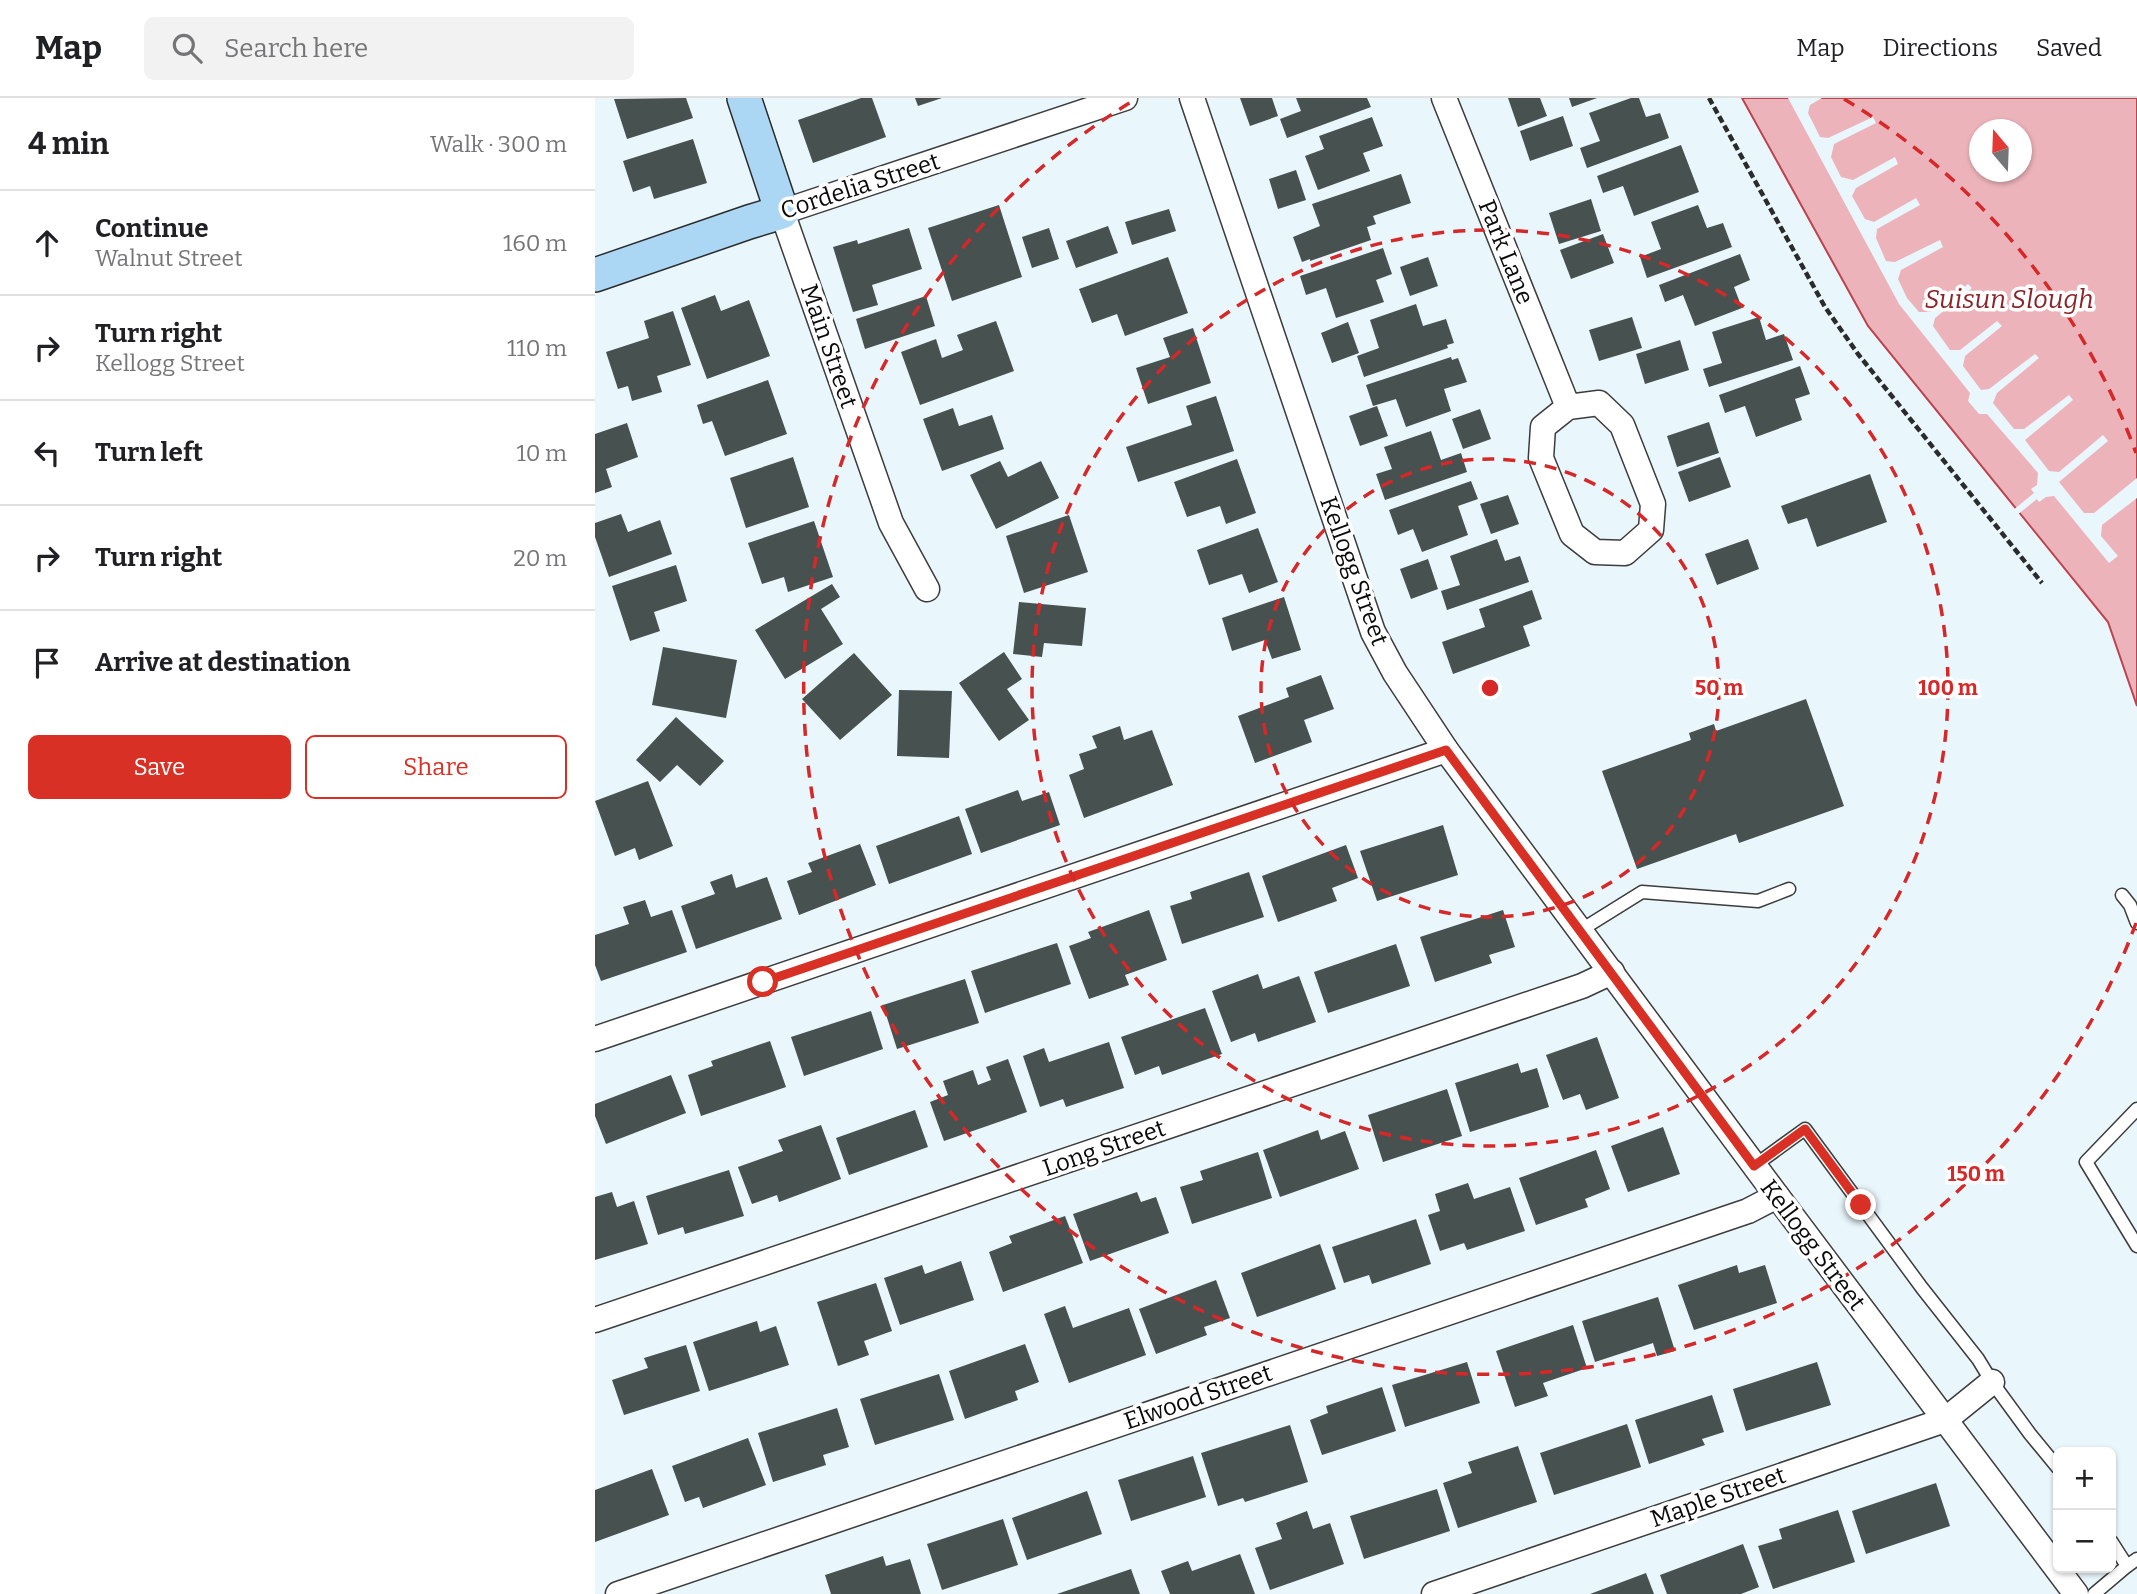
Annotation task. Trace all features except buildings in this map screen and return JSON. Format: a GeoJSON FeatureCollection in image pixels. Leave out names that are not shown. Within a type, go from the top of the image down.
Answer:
{"type":"FeatureCollection","features":[{"type":"Feature","properties":{"kind":"main road","name":"Main Street"},"geometry":{"type":"LineString","coordinates":[[744,98],[782,212]]}},
{"type":"Feature","properties":{"kind":"main road","name":"Cordelia Street"},"geometry":{"type":"LineString","coordinates":[[595,275],[782,212]]}},
{"type":"Feature","properties":{"kind":"street","name":"Cordelia Street"},"geometry":{"type":"LineString","coordinates":[[782,212],[1125,98]]}},
{"type":"Feature","properties":{"kind":"street","name":"Kellogg Street"},"geometry":{"type":"LineString","coordinates":[[1192,98],[1373,632],[1395,673],[1446,750],[2076,1594]]}},
{"type":"Feature","properties":{"kind":"street","name":"Park Lane"},"geometry":{"type":"LineString","coordinates":[[1444,98],[1568,407]]}},
{"type":"Feature","properties":{"kind":"street","name":"Main Street"},"geometry":{"type":"LineString","coordinates":[[782,212],[891,523],[927,589]]}},
{"type":"Feature","properties":{"kind":"street"},"geometry":{"type":"LineString","coordinates":[[1599,403],[1622,425],[1653,504],[1651,530],[1625,553],[1595,552],[1572,534],[1541,458],[1543,427],[1568,407],[1599,403]]}},
{"type":"Feature","properties":{"kind":"street"},"geometry":{"type":"LineString","coordinates":[[595,1040],[1446,750]]}},
{"type":"Feature","properties":{"kind":"street","name":"Long Street"},"geometry":{"type":"LineString","coordinates":[[595,1320],[1583,986],[1612,972]]}},
{"type":"Feature","properties":{"kind":"street","name":"Elwood Street"},"geometry":{"type":"LineString","coordinates":[[618,1594],[1748,1211],[1777,1196]]}},
{"type":"Feature","properties":{"kind":"street","name":"Maple Street"},"geometry":{"type":"LineString","coordinates":[[1434,1594],[1945,1420],[1992,1382]]}},
{"type":"Feature","properties":{"kind":"lane"},"geometry":{"type":"LineString","coordinates":[[1581,930],[1642,892],[1758,901],[1789,889]]}},
{"type":"Feature","properties":{"kind":"lane"},"geometry":{"type":"LineString","coordinates":[[2122,895],[2130,905],[2137,923]]}},
{"type":"Feature","properties":{"kind":"lane"},"geometry":{"type":"LineString","coordinates":[[2137,1109],[2087,1162],[2137,1245]]}},
{"type":"Feature","properties":{"kind":"lane"},"geometry":{"type":"LineString","coordinates":[[1754,1166],[1805,1129],[2053,1461]]}},
{"type":"Feature","properties":{"kind":"lane"},"geometry":{"type":"LineString","coordinates":[[2094,1594],[2132,1562],[2116,1546]]}},
{"type":"Feature","properties":{"kind":"path"},"geometry":{"type":"LineString","coordinates":[[1709,98],[1825,307],[1858,355],[2042,583]]}},
{"type":"Feature","properties":{"kind":"water","name":"Suisun Slough"},"geometry":{"type":"Polygon","coordinates":[[[1742,98],[2137,98],[2137,706],[2108,622],[1868,326],[1742,98]]]}},
{"type":"Feature","properties":{"kind":"pier"},"geometry":{"type":"Polygon","coordinates":[[[1788,98],[1822,98],[1810,105],[1808,113],[1820,137],[1828,138],[1873,117],[1876,123],[1834,144],[1831,157],[1841,177],[1853,180],[1895,157],[1898,164],[1856,188],[1852,196],[1865,219],[1874,222],[1916,198],[1920,205],[1877,229],[1876,238],[1886,261],[1895,262],[1940,240],[1943,247],[1901,270],[1898,279],[1907,298],[1919,312],[1931,312],[1968,284],[1972,288],[1935,318],[1933,326],[1950,350],[1960,350],[1997,321],[2002,326],[1965,356],[1963,366],[1981,390],[1989,389],[2035,354],[2039,358],[1997,393],[1993,403],[2014,429],[2024,429],[2069,395],[2073,400],[2025,440],[2049,471],[2059,472],[2103,435],[2108,441],[2059,482],[2084,513],[2094,513],[2137,478],[2137,498],[2102,525],[2101,536],[2118,556],[2109,563],[2054,496],[2039,502],[2037,499],[2016,516],[2012,511],[2034,493],[2031,489],[2037,485],[2038,473],[1987,414],[1979,414],[1968,401],[1970,393],[1899,304],[1788,98]]]}},
{"type":"Feature","properties":{"kind":"route"},"geometry":{"type":"LineString","coordinates":[[763,982],[1446,750],[1754,1166],[1805,1129],[1861,1205]]}}]}
